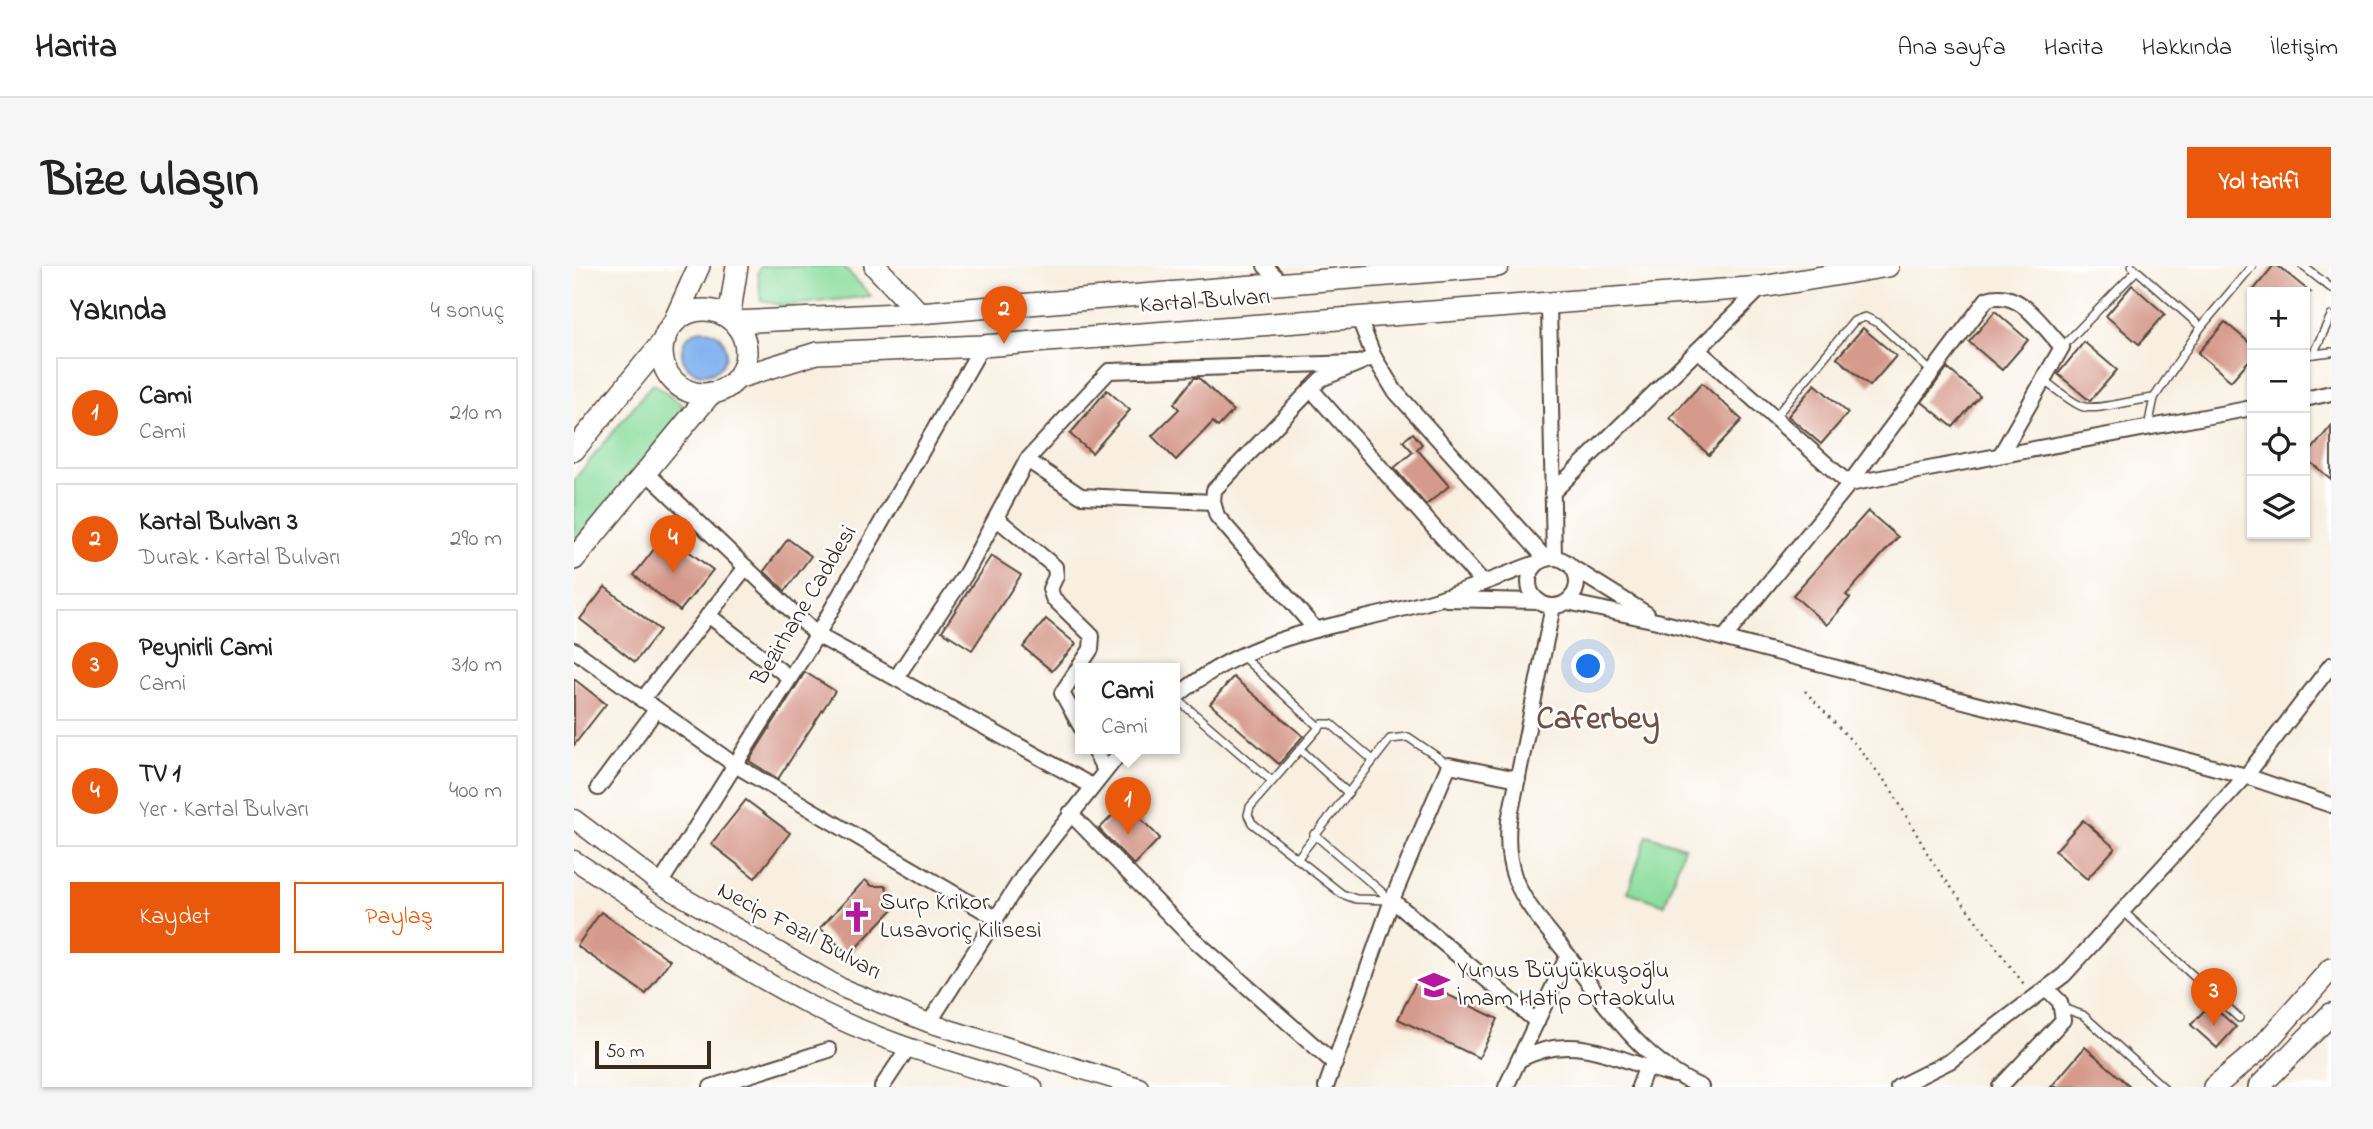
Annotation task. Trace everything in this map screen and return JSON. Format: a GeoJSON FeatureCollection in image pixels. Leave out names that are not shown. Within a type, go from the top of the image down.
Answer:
{"type":"FeatureCollection","features":[{"type":"Feature","properties":{"kind":"main road"},"geometry":{"type":"LineString","coordinates":[[576,443],[668,332],[699,266]]}},
{"type":"Feature","properties":{"kind":"main road"},"geometry":{"type":"LineString","coordinates":[[732,320],[737,266]]}},
{"type":"Feature","properties":{"kind":"main road"},"geometry":{"type":"LineString","coordinates":[[875,266],[919,313]]}},
{"type":"Feature","properties":{"kind":"main road","name":"Kartal Bulvarı"},"geometry":{"type":"LineString","coordinates":[[732,320],[919,313],[1283,284],[1381,271],[1498,266]]}},
{"type":"Feature","properties":{"kind":"main road","name":"Kartal Bulvarı"},"geometry":{"type":"LineString","coordinates":[[737,378],[817,353],[982,346],[1762,287],[1888,266]]}},
{"type":"Feature","properties":{"kind":"main road"},"geometry":{"type":"LineString","coordinates":[[698,311],[718,312],[732,320],[745,340],[746,350],[746,360],[737,378],[721,390],[711,393],[691,391],[674,381],[664,363],[668,332],[698,311]]}},
{"type":"Feature","properties":{"kind":"main road"},"geometry":{"type":"LineString","coordinates":[[574,559],[711,393]]}},
{"type":"Feature","properties":{"kind":"main road"},"geometry":{"type":"LineString","coordinates":[[2214,1087],[2261,1048],[2331,969]]}},
{"type":"Feature","properties":{"kind":"main road"},"geometry":{"type":"LineString","coordinates":[[2259,1087],[2331,1014]]}},
{"type":"Feature","properties":{"kind":"street"},"geometry":{"type":"LineString","coordinates":[[1265,266],[1283,284]]}},
{"type":"Feature","properties":{"kind":"street"},"geometry":{"type":"LineString","coordinates":[[1552,493],[1762,287]]}},
{"type":"Feature","properties":{"kind":"street"},"geometry":{"type":"LineString","coordinates":[[1724,638],[1849,484],[1987,299],[1994,297],[2016,300],[2062,347],[2001,454]]}},
{"type":"Feature","properties":{"kind":"street"},"geometry":{"type":"LineString","coordinates":[[1549,303],[1552,493],[1546,560],[1529,582],[1533,596],[1553,603]]}},
{"type":"Feature","properties":{"kind":"street"},"geometry":{"type":"LineString","coordinates":[[1358,316],[1374,357],[1405,403],[1546,560],[1573,568],[1657,621]]}},
{"type":"Feature","properties":{"kind":"street","name":"Bezirhane Caddesi"},"geometry":{"type":"LineString","coordinates":[[660,884],[817,635],[982,346]]}},
{"type":"Feature","properties":{"kind":"street"},"geometry":{"type":"LineString","coordinates":[[1698,350],[1849,484]]}},
{"type":"Feature","properties":{"kind":"street"},"geometry":{"type":"LineString","coordinates":[[1316,629],[1222,522],[1213,502],[1216,484],[1321,379],[1374,357]]}},
{"type":"Feature","properties":{"kind":"street"},"geometry":{"type":"LineString","coordinates":[[896,678],[965,575],[1027,460],[1109,371],[1356,363]]}},
{"type":"Feature","properties":{"kind":"street"},"geometry":{"type":"LineString","coordinates":[[1311,388],[1483,583]]}},
{"type":"Feature","properties":{"kind":"street"},"geometry":{"type":"LineString","coordinates":[[2310,398],[2331,393]]}},
{"type":"Feature","properties":{"kind":"street"},"geometry":{"type":"LineString","coordinates":[[1849,484],[2247,409]]}},
{"type":"Feature","properties":{"kind":"street"},"geometry":{"type":"LineString","coordinates":[[1027,460],[1081,496],[1213,502]]}},
{"type":"Feature","properties":{"kind":"street"},"geometry":{"type":"LineString","coordinates":[[646,472],[817,635],[1092,786]]}},
{"type":"Feature","properties":{"kind":"street"},"geometry":{"type":"LineString","coordinates":[[996,518],[1053,565],[1056,573],[1050,584],[1053,598],[1090,632],[1091,649],[1082,663]]}},
{"type":"Feature","properties":{"kind":"street"},"geometry":{"type":"LineString","coordinates":[[1180,695],[1207,673],[1270,641],[1438,599],[1546,560]]}},
{"type":"Feature","properties":{"kind":"street"},"geometry":{"type":"LineString","coordinates":[[642,700],[746,567]]}},
{"type":"Feature","properties":{"kind":"street"},"geometry":{"type":"LineString","coordinates":[[1573,568],[1577,582],[1553,603],[1508,833],[1511,869],[1527,902],[1628,1030],[1680,1076],[1701,1087]]}},
{"type":"Feature","properties":{"kind":"street"},"geometry":{"type":"LineString","coordinates":[[1438,599],[1553,603],[1657,621],[2246,776],[2331,804]]}},
{"type":"Feature","properties":{"kind":"street"},"geometry":{"type":"LineString","coordinates":[[708,615],[790,678]]}},
{"type":"Feature","properties":{"kind":"street"},"geometry":{"type":"LineString","coordinates":[[574,650],[735,765],[996,918]]}},
{"type":"Feature","properties":{"kind":"street"},"geometry":{"type":"LineString","coordinates":[[1898,1087],[1950,1061],[2064,975],[2246,776],[2331,665]]}},
{"type":"Feature","properties":{"kind":"street"},"geometry":{"type":"LineString","coordinates":[[1075,673],[1062,693],[1075,716]]}},
{"type":"Feature","properties":{"kind":"street"},"geometry":{"type":"LineString","coordinates":[[598,788],[656,710]]}},
{"type":"Feature","properties":{"kind":"street"},"geometry":{"type":"LineString","coordinates":[[1096,754],[1105,770]]}},
{"type":"Feature","properties":{"kind":"street"},"geometry":{"type":"LineString","coordinates":[[929,1023],[1025,873],[1119,754]]}},
{"type":"Feature","properties":{"kind":"street"},"geometry":{"type":"LineString","coordinates":[[1326,1087],[1392,900],[1449,765],[1518,779]]}},
{"type":"Feature","properties":{"kind":"street"},"geometry":{"type":"LineString","coordinates":[[1070,813],[1190,936],[1335,1064]]}},
{"type":"Feature","properties":{"kind":"street","name":"Necip Fazıl Bulvarı"},"geometry":{"type":"LineString","coordinates":[[574,819],[660,884],[842,988],[929,1023],[1139,1087]]}},
{"type":"Feature","properties":{"kind":"street"},"geometry":{"type":"LineString","coordinates":[[574,860],[696,940],[810,1006],[908,1048],[1032,1087]]}},
{"type":"Feature","properties":{"kind":"street"},"geometry":{"type":"LineString","coordinates":[[1392,900],[1536,1022]]}},
{"type":"Feature","properties":{"kind":"street"},"geometry":{"type":"LineString","coordinates":[[1507,1087],[1568,955]]}},
{"type":"Feature","properties":{"kind":"street"},"geometry":{"type":"LineString","coordinates":[[2000,1087],[2063,1020],[2057,997],[2041,994]]}},
{"type":"Feature","properties":{"kind":"street"},"geometry":{"type":"LineString","coordinates":[[1519,1060],[1542,1049],[1576,1046],[1680,1076]]}},
{"type":"Feature","properties":{"kind":"street"},"geometry":{"type":"LineString","coordinates":[[882,1087],[908,1048]]}},
{"type":"Feature","properties":{"kind":"street"},"geometry":{"type":"LineString","coordinates":[[711,1087],[829,1050]]}},
{"type":"Feature","properties":{"kind":"street"},"geometry":{"type":"LineString","coordinates":[[1639,1087],[1646,1068]]}},
{"type":"Feature","properties":{"kind":"lane"},"geometry":{"type":"LineString","coordinates":[[2148,427],[2154,398],[2201,327],[2252,266]]}},
{"type":"Feature","properties":{"kind":"lane"},"geometry":{"type":"LineString","coordinates":[[2303,266],[2331,288]]}},
{"type":"Feature","properties":{"kind":"lane"},"geometry":{"type":"LineString","coordinates":[[2062,347],[2134,268],[2201,327]]}},
{"type":"Feature","properties":{"kind":"lane"},"geometry":{"type":"LineString","coordinates":[[2310,353],[2331,316]]}},
{"type":"Feature","properties":{"kind":"lane"},"geometry":{"type":"LineString","coordinates":[[1774,418],[1854,321],[1865,317],[1878,323],[1932,372]]}},
{"type":"Feature","properties":{"kind":"lane"},"geometry":{"type":"LineString","coordinates":[[2310,355],[2331,352]]}},
{"type":"Feature","properties":{"kind":"lane"},"geometry":{"type":"LineString","coordinates":[[2043,380],[2083,407],[2098,408],[2129,399],[2154,398]]}},
{"type":"Feature","properties":{"kind":"lane"},"geometry":{"type":"LineString","coordinates":[[1240,654],[1319,726]]}},
{"type":"Feature","properties":{"kind":"lane"},"geometry":{"type":"LineString","coordinates":[[1180,701],[1272,781]]}},
{"type":"Feature","properties":{"kind":"lane"},"geometry":{"type":"LineString","coordinates":[[1373,760],[1331,724],[1319,726],[1250,807],[1249,819],[1342,894],[1356,899],[1392,900]]}},
{"type":"Feature","properties":{"kind":"lane"},"geometry":{"type":"LineString","coordinates":[[1297,859],[1390,739],[1401,735],[1408,737],[1449,765]]}},
{"type":"Feature","properties":{"kind":"lane"},"geometry":{"type":"LineString","coordinates":[[1300,748],[1348,792]]}},
{"type":"Feature","properties":{"kind":"lane"},"geometry":{"type":"LineString","coordinates":[[1314,834],[1392,900]]}},
{"type":"Feature","properties":{"kind":"lane"},"geometry":{"type":"LineString","coordinates":[[2124,912],[2239,1018]]}},
{"type":"Feature","properties":{"kind":"lane"},"geometry":{"type":"LineString","coordinates":[[2062,1008],[2083,1015],[2163,1087]]}},
{"type":"Feature","properties":{"kind":"path"},"geometry":{"type":"LineString","coordinates":[[1805,691],[1861,751],[1891,789],[1946,881],[2041,994]]}},
{"type":"Feature","properties":{"kind":"green space"},"geometry":{"type":"Polygon","coordinates":[[[761,266],[843,266],[871,296],[783,306],[761,300],[758,273],[761,266]]]}},
{"type":"Feature","properties":{"kind":"green space"},"geometry":{"type":"Polygon","coordinates":[[[653,383],[686,408],[574,545],[574,480],[653,383]]]}},
{"type":"Feature","properties":{"kind":"green space"},"geometry":{"type":"Polygon","coordinates":[[[1647,835],[1684,847],[1665,905],[1628,892],[1647,835]]]}},
{"type":"Feature","properties":{"kind":"water"},"geometry":{"type":"Polygon","coordinates":[[[704,330],[713,331],[720,336],[725,343],[725,361],[720,368],[713,373],[704,374],[695,373],[688,368],[683,361],[682,352],[683,343],[688,336],[695,331],[704,330]]]}},
{"type":"Feature","properties":{"kind":"building"},"geometry":{"type":"Polygon","coordinates":[[[2273,266],[2278,266],[2304,287],[2256,287],[2273,266]]]}},
{"type":"Feature","properties":{"kind":"building"},"geometry":{"type":"Polygon","coordinates":[[[2132,285],[2165,314],[2139,344],[2106,316],[2132,285]]]}},
{"type":"Feature","properties":{"kind":"building"},"geometry":{"type":"Polygon","coordinates":[[[1995,311],[2028,340],[2002,370],[1969,342],[1995,311]]]}},
{"type":"Feature","properties":{"kind":"building"},"geometry":{"type":"Polygon","coordinates":[[[2225,322],[2247,341],[2247,363],[2231,381],[2198,353],[2225,322]]]}},
{"type":"Feature","properties":{"kind":"building"},"geometry":{"type":"Polygon","coordinates":[[[1863,328],[1896,356],[1870,386],[1837,358],[1863,328]]]}},
{"type":"Feature","properties":{"kind":"building"},"geometry":{"type":"Polygon","coordinates":[[[2084,342],[2117,370],[2090,401],[2058,374],[2084,342]]]}},
{"type":"Feature","properties":{"kind":"building"},"geometry":{"type":"Polygon","coordinates":[[[1947,368],[1980,396],[1953,427],[1922,402],[1947,368]]]}},
{"type":"Feature","properties":{"kind":"building"},"geometry":{"type":"Polygon","coordinates":[[[1194,378],[1199,378],[1233,411],[1218,427],[1213,422],[1176,460],[1152,436],[1179,409],[1174,404],[1194,378]]]}},
{"type":"Feature","properties":{"kind":"building"},"geometry":{"type":"Polygon","coordinates":[[[1702,383],[1742,420],[1709,455],[1670,418],[1702,383]]]}},
{"type":"Feature","properties":{"kind":"building"},"geometry":{"type":"Polygon","coordinates":[[[1815,384],[1848,413],[1821,444],[1788,416],[1815,384]]]}},
{"type":"Feature","properties":{"kind":"building"},"geometry":{"type":"Polygon","coordinates":[[[1107,390],[1130,410],[1092,453],[1070,434],[1107,390]]]}},
{"type":"Feature","properties":{"kind":"building"},"geometry":{"type":"Polygon","coordinates":[[[2331,426],[2331,479],[2310,462],[2310,452],[2331,426]]]}},
{"type":"Feature","properties":{"kind":"building"},"geometry":{"type":"Polygon","coordinates":[[[1413,433],[1422,444],[1417,449],[1449,486],[1426,505],[1394,468],[1413,452],[1403,441],[1413,433]]]}},
{"type":"Feature","properties":{"kind":"building"},"geometry":{"type":"Polygon","coordinates":[[[1868,511],[1898,537],[1846,595],[1850,598],[1827,625],[1793,595],[1868,511]]]}},
{"type":"Feature","properties":{"kind":"building"},"geometry":{"type":"Polygon","coordinates":[[[666,534],[713,570],[680,611],[634,575],[666,534]]]}},
{"type":"Feature","properties":{"kind":"building"},"geometry":{"type":"Polygon","coordinates":[[[788,539],[811,556],[785,591],[764,571],[788,539]]]}},
{"type":"Feature","properties":{"kind":"building"},"geometry":{"type":"Polygon","coordinates":[[[991,556],[1021,575],[972,650],[942,631],[991,556]]]}},
{"type":"Feature","properties":{"kind":"building"},"geometry":{"type":"Polygon","coordinates":[[[605,587],[660,630],[635,662],[580,619],[605,587]]]}},
{"type":"Feature","properties":{"kind":"building"},"geometry":{"type":"Polygon","coordinates":[[[1046,619],[1076,644],[1052,671],[1023,647],[1046,619]]]}},
{"type":"Feature","properties":{"kind":"building"},"geometry":{"type":"Polygon","coordinates":[[[805,672],[835,691],[778,779],[749,761],[805,672]]]}},
{"type":"Feature","properties":{"kind":"building"},"geometry":{"type":"Polygon","coordinates":[[[1233,677],[1303,736],[1279,764],[1210,704],[1233,677]]]}},
{"type":"Feature","properties":{"kind":"building"},"geometry":{"type":"Polygon","coordinates":[[[574,679],[606,704],[574,745],[574,679]]]}},
{"type":"Feature","properties":{"kind":"building"},"geometry":{"type":"Polygon","coordinates":[[[746,800],[790,833],[755,878],[711,844],[746,800]]]}},
{"type":"Feature","properties":{"kind":"building"},"geometry":{"type":"Polygon","coordinates":[[[1125,803],[1160,838],[1134,865],[1099,829],[1125,803]]]}},
{"type":"Feature","properties":{"kind":"building"},"geometry":{"type":"Polygon","coordinates":[[[2083,820],[2115,848],[2087,879],[2055,851],[2083,820]]]}},
{"type":"Feature","properties":{"kind":"building","name":"Surp Krikor Lusavoriç Kilisesi"},"geometry":{"type":"Polygon","coordinates":[[[865,880],[872,886],[886,886],[890,902],[895,907],[849,955],[820,928],[865,880]]]}},
{"type":"Feature","properties":{"kind":"building"},"geometry":{"type":"Polygon","coordinates":[[[601,912],[670,960],[646,994],[577,946],[601,912]]]}},
{"type":"Feature","properties":{"kind":"building"},"geometry":{"type":"Polygon","coordinates":[[[1417,980],[1498,1019],[1479,1058],[1398,1019],[1417,980]]]}},
{"type":"Feature","properties":{"kind":"building"},"geometry":{"type":"Polygon","coordinates":[[[2210,1004],[2236,1027],[2217,1048],[2191,1025],[2210,1004]]]}},
{"type":"Feature","properties":{"kind":"building"},"geometry":{"type":"Polygon","coordinates":[[[2085,1047],[2131,1087],[2051,1087],[2085,1047]]]}},
{"type":"Feature","properties":{"kind":"place","name":"Kartal Bulvarı 3"},"geometry":{"type":"Point","coordinates":[1004,344]}},
{"type":"Feature","properties":{"kind":"place","name":"TV 1"},"geometry":{"type":"Point","coordinates":[673,573]}},
{"type":"Feature","properties":{"kind":"place","name":"Cami"},"geometry":{"type":"Point","coordinates":[1128,835]}},
{"type":"Feature","properties":{"kind":"place","name":"Surp Krikor Lusavoriç Kilisesi"},"geometry":{"type":"Point","coordinates":[857,917]}},
{"type":"Feature","properties":{"kind":"place","name":"Yunus Büyükkuşoğlu İmam Hatip Ortaokulu"},"geometry":{"type":"Point","coordinates":[1434,985]}},
{"type":"Feature","properties":{"kind":"place","name":"Peynirli Cami"},"geometry":{"type":"Point","coordinates":[2214,1026]}},
{"type":"Feature","properties":{"kind":"district","name":"Caferbey"},"geometry":{"type":"Point","coordinates":[1598,720]}}]}
